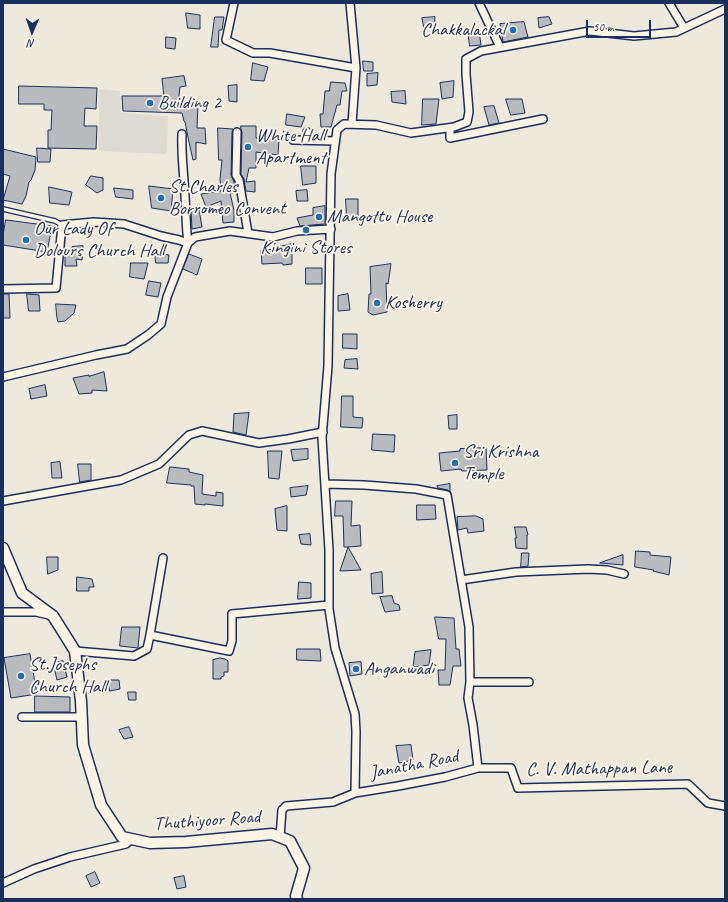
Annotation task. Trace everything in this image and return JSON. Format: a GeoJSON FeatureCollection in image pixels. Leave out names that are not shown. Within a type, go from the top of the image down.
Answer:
{"type":"FeatureCollection","features":[{"type":"Feature","properties":{"kind":"main road","name":"Thuthiyoor Road"},"geometry":{"type":"LineString","coordinates":[[3,548],[22,593],[53,616],[75,652],[81,701],[83,745],[101,805],[122,837],[150,844],[272,834],[290,841],[304,868],[296,896],[297,899]]}},
{"type":"Feature","properties":{"kind":"street"},"geometry":{"type":"LineString","coordinates":[[234,3],[226,40],[254,53],[270,52],[356,68]]}},
{"type":"Feature","properties":{"kind":"street"},"geometry":{"type":"LineString","coordinates":[[350,3],[356,68],[352,124]]}},
{"type":"Feature","properties":{"kind":"street"},"geometry":{"type":"LineString","coordinates":[[479,3],[500,48]]}},
{"type":"Feature","properties":{"kind":"street"},"geometry":{"type":"LineString","coordinates":[[669,3],[684,28]]}},
{"type":"Feature","properties":{"kind":"street"},"geometry":{"type":"LineString","coordinates":[[355,793],[355,714],[335,648],[329,606],[329,550],[322,438],[328,366],[331,174],[337,130],[344,124],[352,124],[376,126],[411,133],[450,128],[467,122],[470,112],[466,59],[481,51],[590,31],[634,36],[676,32],[725,9]]}},
{"type":"Feature","properties":{"kind":"street"},"geometry":{"type":"LineString","coordinates":[[450,128],[450,138],[543,118]]}},
{"type":"Feature","properties":{"kind":"street"},"geometry":{"type":"LineString","coordinates":[[238,132],[236,175],[239,180],[248,233]]}},
{"type":"Feature","properties":{"kind":"street"},"geometry":{"type":"LineString","coordinates":[[307,132],[308,140]]}},
{"type":"Feature","properties":{"kind":"street"},"geometry":{"type":"LineString","coordinates":[[182,134],[181,149],[188,243]]}},
{"type":"Feature","properties":{"kind":"street"},"geometry":{"type":"LineString","coordinates":[[293,140],[335,141]]}},
{"type":"Feature","properties":{"kind":"street"},"geometry":{"type":"LineString","coordinates":[[3,289],[56,288],[62,225],[94,222],[124,224],[188,243]]}},
{"type":"Feature","properties":{"kind":"street"},"geometry":{"type":"LineString","coordinates":[[3,377],[127,349],[148,335],[161,324],[167,297],[188,243],[195,236],[230,231],[273,237],[297,231],[331,229]]}},
{"type":"Feature","properties":{"kind":"street"},"geometry":{"type":"LineString","coordinates":[[3,500],[121,480],[158,464],[189,435],[202,432],[259,442],[288,439],[323,432]]}},
{"type":"Feature","properties":{"kind":"street"},"geometry":{"type":"LineString","coordinates":[[325,484],[416,489],[447,495],[469,627],[470,682],[468,698],[478,768]]}},
{"type":"Feature","properties":{"kind":"street"},"geometry":{"type":"LineString","coordinates":[[75,652],[134,656],[147,648],[163,558]]}},
{"type":"Feature","properties":{"kind":"street"},"geometry":{"type":"LineString","coordinates":[[461,580],[516,572],[588,568],[624,574]]}},
{"type":"Feature","properties":{"kind":"street"},"geometry":{"type":"LineString","coordinates":[[150,635],[229,651],[232,641],[232,614],[329,606]]}},
{"type":"Feature","properties":{"kind":"street"},"geometry":{"type":"LineString","coordinates":[[3,612],[36,612],[53,616]]}},
{"type":"Feature","properties":{"kind":"street"},"geometry":{"type":"LineString","coordinates":[[470,682],[529,682]]}},
{"type":"Feature","properties":{"kind":"street"},"geometry":{"type":"LineString","coordinates":[[22,717],[82,717]]}},
{"type":"Feature","properties":{"kind":"street","name":"Janatha Road"},"geometry":{"type":"LineString","coordinates":[[280,837],[282,810],[286,806],[333,802],[355,793],[445,777],[478,768]]}},
{"type":"Feature","properties":{"kind":"street","name":"C. V. Mathappan Lane"},"geometry":{"type":"LineString","coordinates":[[478,768],[511,768],[518,788],[688,784],[708,803],[725,806]]}},
{"type":"Feature","properties":{"kind":"street"},"geometry":{"type":"LineString","coordinates":[[3,883],[34,869],[70,857],[126,844],[131,839]]}},
{"type":"Feature","properties":{"kind":"lane"},"geometry":{"type":"LineString","coordinates":[[3,209],[55,221],[62,225]]}},
{"type":"Feature","properties":{"kind":"shaded area"},"geometry":{"type":"Polygon","coordinates":[[[99,89],[120,91],[121,113],[168,116],[167,154],[99,151],[99,89]]]}},
{"type":"Feature","properties":{"kind":"building"},"geometry":{"type":"Polygon","coordinates":[[[186,13],[200,15],[200,29],[188,28],[186,13]]]}},
{"type":"Feature","properties":{"kind":"building"},"geometry":{"type":"Polygon","coordinates":[[[215,17],[224,17],[222,30],[219,30],[218,47],[211,47],[215,17]]]}},
{"type":"Feature","properties":{"kind":"building"},"geometry":{"type":"Polygon","coordinates":[[[435,17],[434,28],[424,29],[422,18],[435,17]]]}},
{"type":"Feature","properties":{"kind":"building"},"geometry":{"type":"Polygon","coordinates":[[[549,17],[552,24],[539,28],[538,18],[549,17]]]}},
{"type":"Feature","properties":{"kind":"building","name":"Chakkalackal"},"geometry":{"type":"Polygon","coordinates":[[[524,22],[528,37],[503,42],[500,24],[524,22]]]}},
{"type":"Feature","properties":{"kind":"building"},"geometry":{"type":"Polygon","coordinates":[[[468,31],[479,31],[481,45],[470,46],[468,31]]]}},
{"type":"Feature","properties":{"kind":"building"},"geometry":{"type":"Polygon","coordinates":[[[166,37],[176,38],[175,49],[166,48],[166,37]]]}},
{"type":"Feature","properties":{"kind":"building"},"geometry":{"type":"Polygon","coordinates":[[[363,61],[373,62],[373,71],[364,71],[363,61]]]}},
{"type":"Feature","properties":{"kind":"building"},"geometry":{"type":"Polygon","coordinates":[[[253,63],[268,67],[264,81],[251,80],[253,63]]]}},
{"type":"Feature","properties":{"kind":"building"},"geometry":{"type":"Polygon","coordinates":[[[378,73],[377,85],[367,86],[367,74],[378,73]]]}},
{"type":"Feature","properties":{"kind":"building"},"geometry":{"type":"Polygon","coordinates":[[[184,76],[186,86],[180,87],[178,103],[198,104],[197,128],[205,128],[206,144],[196,142],[196,159],[193,160],[182,113],[123,111],[122,96],[164,96],[162,79],[184,76]]]}},
{"type":"Feature","properties":{"kind":"building"},"geometry":{"type":"Polygon","coordinates":[[[454,81],[453,97],[442,99],[440,83],[454,81]]]}},
{"type":"Feature","properties":{"kind":"building"},"geometry":{"type":"Polygon","coordinates":[[[331,82],[345,83],[347,91],[342,91],[340,105],[337,105],[331,127],[321,127],[320,114],[323,114],[325,91],[329,91],[331,82]]]}},
{"type":"Feature","properties":{"kind":"building"},"geometry":{"type":"Polygon","coordinates":[[[237,85],[237,102],[229,101],[228,86],[237,85]]]}},
{"type":"Feature","properties":{"kind":"building"},"geometry":{"type":"Polygon","coordinates":[[[19,86],[97,88],[96,109],[85,108],[84,126],[97,126],[96,149],[48,148],[48,130],[51,130],[52,110],[44,110],[44,104],[19,104],[19,86]]]}},
{"type":"Feature","properties":{"kind":"building"},"geometry":{"type":"Polygon","coordinates":[[[405,91],[406,104],[392,102],[391,92],[405,91]]]}},
{"type":"Feature","properties":{"kind":"building"},"geometry":{"type":"Polygon","coordinates":[[[423,99],[439,99],[436,124],[422,125],[423,99]]]}},
{"type":"Feature","properties":{"kind":"building"},"geometry":{"type":"Polygon","coordinates":[[[506,99],[522,99],[525,113],[511,115],[506,99]]]}},
{"type":"Feature","properties":{"kind":"building"},"geometry":{"type":"Polygon","coordinates":[[[494,106],[499,123],[489,125],[484,107],[494,106]]]}},
{"type":"Feature","properties":{"kind":"building"},"geometry":{"type":"Polygon","coordinates":[[[287,114],[305,117],[301,127],[286,125],[287,114]]]}},
{"type":"Feature","properties":{"kind":"building"},"geometry":{"type":"Polygon","coordinates":[[[241,126],[256,126],[256,138],[279,140],[278,155],[256,152],[256,168],[249,168],[246,182],[255,181],[255,192],[246,191],[244,179],[241,174],[241,126]]]}},
{"type":"Feature","properties":{"kind":"building"},"geometry":{"type":"Polygon","coordinates":[[[218,128],[233,129],[231,175],[236,191],[232,191],[233,193],[230,193],[234,210],[234,222],[223,223],[221,201],[206,207],[201,194],[221,191],[220,179],[222,160],[219,160],[218,128]]]}},
{"type":"Feature","properties":{"kind":"building"},"geometry":{"type":"Polygon","coordinates":[[[37,148],[51,149],[50,162],[38,162],[37,148]]]}},
{"type":"Feature","properties":{"kind":"building"},"geometry":{"type":"Polygon","coordinates":[[[3,149],[36,157],[35,170],[29,182],[26,196],[22,204],[3,200],[10,176],[3,174],[3,149]]]}},
{"type":"Feature","properties":{"kind":"building"},"geometry":{"type":"Polygon","coordinates":[[[301,166],[316,166],[316,183],[303,185],[301,166]]]}},
{"type":"Feature","properties":{"kind":"building"},"geometry":{"type":"Polygon","coordinates":[[[91,176],[103,178],[103,190],[97,193],[86,185],[91,176]]]}},
{"type":"Feature","properties":{"kind":"building","name":"St.Charles Borromeo Convent"},"geometry":{"type":"Polygon","coordinates":[[[149,186],[173,189],[171,211],[152,208],[149,186]]]}},
{"type":"Feature","properties":{"kind":"building"},"geometry":{"type":"Polygon","coordinates":[[[49,187],[72,192],[69,205],[50,203],[49,187]]]}},
{"type":"Feature","properties":{"kind":"building"},"geometry":{"type":"Polygon","coordinates":[[[114,188],[133,190],[133,199],[116,197],[114,188]]]}},
{"type":"Feature","properties":{"kind":"building"},"geometry":{"type":"Polygon","coordinates":[[[307,190],[308,201],[297,201],[296,191],[307,190]]]}},
{"type":"Feature","properties":{"kind":"building"},"geometry":{"type":"Polygon","coordinates":[[[346,199],[358,199],[358,217],[347,218],[346,199]]]}},
{"type":"Feature","properties":{"kind":"building","name":"Mangottu House"},"geometry":{"type":"Polygon","coordinates":[[[325,206],[325,224],[300,226],[297,218],[313,215],[313,208],[325,206]]]}},
{"type":"Feature","properties":{"kind":"building"},"geometry":{"type":"Polygon","coordinates":[[[199,209],[202,227],[192,229],[191,210],[199,209]]]}},
{"type":"Feature","properties":{"kind":"building","name":"Our Lady Of Dolours Church Hall"},"geometry":{"type":"Polygon","coordinates":[[[6,220],[52,226],[47,252],[3,245],[6,220]]]}},
{"type":"Feature","properties":{"kind":"building"},"geometry":{"type":"Polygon","coordinates":[[[292,244],[292,264],[262,264],[261,250],[280,249],[279,247],[292,244]]]}},
{"type":"Feature","properties":{"kind":"building"},"geometry":{"type":"Polygon","coordinates":[[[83,246],[82,260],[76,259],[77,266],[65,266],[65,251],[72,254],[72,247],[83,246]]]}},
{"type":"Feature","properties":{"kind":"building"},"geometry":{"type":"Polygon","coordinates":[[[155,253],[169,255],[168,263],[156,263],[155,253]]]}},
{"type":"Feature","properties":{"kind":"building"},"geometry":{"type":"Polygon","coordinates":[[[189,254],[202,259],[197,275],[183,269],[189,254]]]}},
{"type":"Feature","properties":{"kind":"building"},"geometry":{"type":"Polygon","coordinates":[[[131,263],[148,263],[144,279],[130,277],[131,263]]]}},
{"type":"Feature","properties":{"kind":"building"},"geometry":{"type":"Polygon","coordinates":[[[391,264],[388,284],[386,283],[387,312],[373,315],[368,312],[369,294],[371,294],[370,267],[391,264]]]}},
{"type":"Feature","properties":{"kind":"building"},"geometry":{"type":"Polygon","coordinates":[[[306,268],[322,268],[322,284],[306,284],[306,268]]]}},
{"type":"Feature","properties":{"kind":"building"},"geometry":{"type":"Polygon","coordinates":[[[149,281],[161,283],[158,297],[146,295],[149,281]]]}},
{"type":"Feature","properties":{"kind":"building"},"geometry":{"type":"Polygon","coordinates":[[[3,294],[9,294],[10,318],[3,318],[3,294]]]}},
{"type":"Feature","properties":{"kind":"building"},"geometry":{"type":"Polygon","coordinates":[[[27,294],[39,295],[40,311],[29,311],[27,294]]]}},
{"type":"Feature","properties":{"kind":"building"},"geometry":{"type":"Polygon","coordinates":[[[348,294],[350,310],[338,311],[338,296],[348,294]]]}},
{"type":"Feature","properties":{"kind":"building"},"geometry":{"type":"Polygon","coordinates":[[[56,304],[76,305],[74,313],[65,321],[58,322],[56,304]]]}},
{"type":"Feature","properties":{"kind":"building"},"geometry":{"type":"Polygon","coordinates":[[[343,334],[357,334],[357,349],[343,348],[343,334]]]}},
{"type":"Feature","properties":{"kind":"building"},"geometry":{"type":"Polygon","coordinates":[[[357,359],[358,369],[344,368],[345,360],[357,359]]]}},
{"type":"Feature","properties":{"kind":"building"},"geometry":{"type":"Polygon","coordinates":[[[104,372],[107,391],[92,390],[92,393],[79,394],[73,378],[104,372]]]}},
{"type":"Feature","properties":{"kind":"building"},"geometry":{"type":"Polygon","coordinates":[[[45,385],[47,396],[31,399],[29,389],[45,385]]]}},
{"type":"Feature","properties":{"kind":"building"},"geometry":{"type":"Polygon","coordinates":[[[342,396],[353,396],[353,417],[363,418],[362,428],[341,427],[342,396]]]}},
{"type":"Feature","properties":{"kind":"building"},"geometry":{"type":"Polygon","coordinates":[[[249,413],[246,435],[233,432],[234,414],[249,413]]]}},
{"type":"Feature","properties":{"kind":"building"},"geometry":{"type":"Polygon","coordinates":[[[457,415],[457,429],[449,429],[448,416],[457,415]]]}},
{"type":"Feature","properties":{"kind":"building"},"geometry":{"type":"Polygon","coordinates":[[[373,434],[395,435],[394,452],[372,450],[373,434]]]}},
{"type":"Feature","properties":{"kind":"building"},"geometry":{"type":"Polygon","coordinates":[[[486,448],[487,470],[462,471],[461,469],[441,471],[439,453],[460,451],[460,449],[486,448]]]}},
{"type":"Feature","properties":{"kind":"building"},"geometry":{"type":"Polygon","coordinates":[[[308,449],[308,459],[293,461],[291,450],[308,449]]]}},
{"type":"Feature","properties":{"kind":"building"},"geometry":{"type":"Polygon","coordinates":[[[268,451],[282,451],[279,479],[269,478],[268,451]]]}},
{"type":"Feature","properties":{"kind":"building"},"geometry":{"type":"Polygon","coordinates":[[[60,462],[62,478],[52,478],[51,463],[60,462]]]}},
{"type":"Feature","properties":{"kind":"building"},"geometry":{"type":"Polygon","coordinates":[[[78,464],[91,464],[91,480],[80,482],[78,464]]]}},
{"type":"Feature","properties":{"kind":"building"},"geometry":{"type":"Polygon","coordinates":[[[170,467],[189,469],[189,472],[203,475],[202,494],[216,496],[216,492],[223,493],[223,506],[195,504],[194,486],[167,483],[170,467]]]}},
{"type":"Feature","properties":{"kind":"building"},"geometry":{"type":"Polygon","coordinates":[[[450,484],[450,492],[448,490],[438,488],[437,486],[450,484]]]}},
{"type":"Feature","properties":{"kind":"building"},"geometry":{"type":"Polygon","coordinates":[[[308,486],[306,495],[291,497],[290,488],[308,486]]]}},
{"type":"Feature","properties":{"kind":"building"},"geometry":{"type":"Polygon","coordinates":[[[336,501],[352,501],[351,526],[360,525],[361,546],[344,547],[343,516],[335,516],[336,501]]]}},
{"type":"Feature","properties":{"kind":"building"},"geometry":{"type":"Polygon","coordinates":[[[417,505],[435,505],[436,519],[417,520],[417,505]]]}},
{"type":"Feature","properties":{"kind":"building"},"geometry":{"type":"Polygon","coordinates":[[[287,506],[287,531],[277,530],[275,509],[287,506]]]}},
{"type":"Feature","properties":{"kind":"building"},"geometry":{"type":"Polygon","coordinates":[[[476,516],[483,519],[484,531],[468,533],[467,528],[458,530],[457,517],[476,516]]]}},
{"type":"Feature","properties":{"kind":"building"},"geometry":{"type":"Polygon","coordinates":[[[515,527],[526,527],[528,535],[527,549],[516,548],[515,527]]]}},
{"type":"Feature","properties":{"kind":"building"},"geometry":{"type":"Polygon","coordinates":[[[310,534],[311,545],[301,544],[299,535],[310,534]]]}},
{"type":"Feature","properties":{"kind":"building"},"geometry":{"type":"Polygon","coordinates":[[[348,547],[361,570],[340,571],[348,547]]]}},
{"type":"Feature","properties":{"kind":"building"},"geometry":{"type":"Polygon","coordinates":[[[636,551],[650,552],[650,555],[671,557],[669,575],[653,571],[654,570],[635,567],[636,551]]]}},
{"type":"Feature","properties":{"kind":"building"},"geometry":{"type":"Polygon","coordinates":[[[522,553],[529,553],[528,566],[521,567],[522,553]]]}},
{"type":"Feature","properties":{"kind":"building"},"geometry":{"type":"Polygon","coordinates":[[[623,555],[623,565],[600,563],[623,555]]]}},
{"type":"Feature","properties":{"kind":"building"},"geometry":{"type":"Polygon","coordinates":[[[47,557],[58,557],[58,570],[48,574],[47,557]]]}},
{"type":"Feature","properties":{"kind":"building"},"geometry":{"type":"Polygon","coordinates":[[[382,572],[383,593],[372,594],[371,574],[382,572]]]}},
{"type":"Feature","properties":{"kind":"building"},"geometry":{"type":"Polygon","coordinates":[[[77,577],[92,579],[94,587],[89,587],[89,591],[77,591],[77,577]]]}},
{"type":"Feature","properties":{"kind":"building"},"geometry":{"type":"Polygon","coordinates":[[[299,582],[311,583],[311,598],[298,599],[299,582]]]}},
{"type":"Feature","properties":{"kind":"building"},"geometry":{"type":"Polygon","coordinates":[[[392,596],[394,603],[399,605],[400,610],[385,612],[380,597],[392,596]]]}},
{"type":"Feature","properties":{"kind":"building"},"geometry":{"type":"Polygon","coordinates":[[[435,617],[454,618],[456,649],[459,649],[461,666],[453,666],[450,685],[439,685],[438,670],[445,670],[446,639],[439,639],[435,617]]]}},
{"type":"Feature","properties":{"kind":"building"},"geometry":{"type":"Polygon","coordinates":[[[122,627],[140,627],[138,648],[120,646],[122,627]]]}},
{"type":"Feature","properties":{"kind":"building"},"geometry":{"type":"Polygon","coordinates":[[[297,649],[320,649],[321,661],[297,660],[297,649]]]}},
{"type":"Feature","properties":{"kind":"building"},"geometry":{"type":"Polygon","coordinates":[[[431,650],[429,665],[413,667],[415,652],[431,650]]]}},
{"type":"Feature","properties":{"kind":"building","name":"St.Josephs Church Hall"},"geometry":{"type":"Polygon","coordinates":[[[30,654],[37,694],[11,698],[4,658],[30,654]]]}},
{"type":"Feature","properties":{"kind":"building"},"geometry":{"type":"Polygon","coordinates":[[[220,658],[228,661],[228,672],[224,672],[224,676],[221,677],[221,679],[213,679],[213,660],[220,658]]]}},
{"type":"Feature","properties":{"kind":"building"},"geometry":{"type":"Polygon","coordinates":[[[63,661],[67,677],[57,680],[53,663],[63,661]]]}},
{"type":"Feature","properties":{"kind":"building","name":"Anganwadi"},"geometry":{"type":"Polygon","coordinates":[[[361,662],[362,674],[350,676],[349,663],[361,662]]]}},
{"type":"Feature","properties":{"kind":"building"},"geometry":{"type":"Polygon","coordinates":[[[108,680],[119,680],[120,689],[110,691],[108,680]]]}},
{"type":"Feature","properties":{"kind":"building"},"geometry":{"type":"Polygon","coordinates":[[[128,692],[136,692],[136,700],[129,700],[128,692]]]}},
{"type":"Feature","properties":{"kind":"building"},"geometry":{"type":"Polygon","coordinates":[[[35,696],[70,697],[70,712],[35,712],[35,696]]]}},
{"type":"Feature","properties":{"kind":"building"},"geometry":{"type":"Polygon","coordinates":[[[129,727],[133,737],[124,739],[119,730],[129,727]]]}},
{"type":"Feature","properties":{"kind":"building"},"geometry":{"type":"Polygon","coordinates":[[[411,745],[413,760],[399,763],[396,746],[411,745]]]}},
{"type":"Feature","properties":{"kind":"building"},"geometry":{"type":"Polygon","coordinates":[[[95,872],[100,883],[91,887],[86,876],[95,872]]]}},
{"type":"Feature","properties":{"kind":"building"},"geometry":{"type":"Polygon","coordinates":[[[184,876],[186,887],[177,889],[174,878],[184,876]]]}},
{"type":"Feature","properties":{"kind":"place","name":"Chakkalackal"},"geometry":{"type":"Point","coordinates":[513,30]}},
{"type":"Feature","properties":{"kind":"place","name":"Building 2"},"geometry":{"type":"Point","coordinates":[150,103]}},
{"type":"Feature","properties":{"kind":"place","name":"White Hall Apartment"},"geometry":{"type":"Point","coordinates":[248,147]}},
{"type":"Feature","properties":{"kind":"place","name":"St.Charles Borromeo Convent"},"geometry":{"type":"Point","coordinates":[161,198]}},
{"type":"Feature","properties":{"kind":"place","name":"Mangottu House"},"geometry":{"type":"Point","coordinates":[319,217]}},
{"type":"Feature","properties":{"kind":"place","name":"Kingini Stores"},"geometry":{"type":"Point","coordinates":[306,230]}},
{"type":"Feature","properties":{"kind":"place","name":"Our Lady Of Dolours Church Hall"},"geometry":{"type":"Point","coordinates":[26,240]}},
{"type":"Feature","properties":{"kind":"place","name":"Kosherry"},"geometry":{"type":"Point","coordinates":[377,303]}},
{"type":"Feature","properties":{"kind":"place","name":"Sri Krishna Temple"},"geometry":{"type":"Point","coordinates":[455,463]}},
{"type":"Feature","properties":{"kind":"place","name":"Anganwadi"},"geometry":{"type":"Point","coordinates":[356,669]}},
{"type":"Feature","properties":{"kind":"place","name":"St.Josephs Church Hall"},"geometry":{"type":"Point","coordinates":[21,676]}}]}
